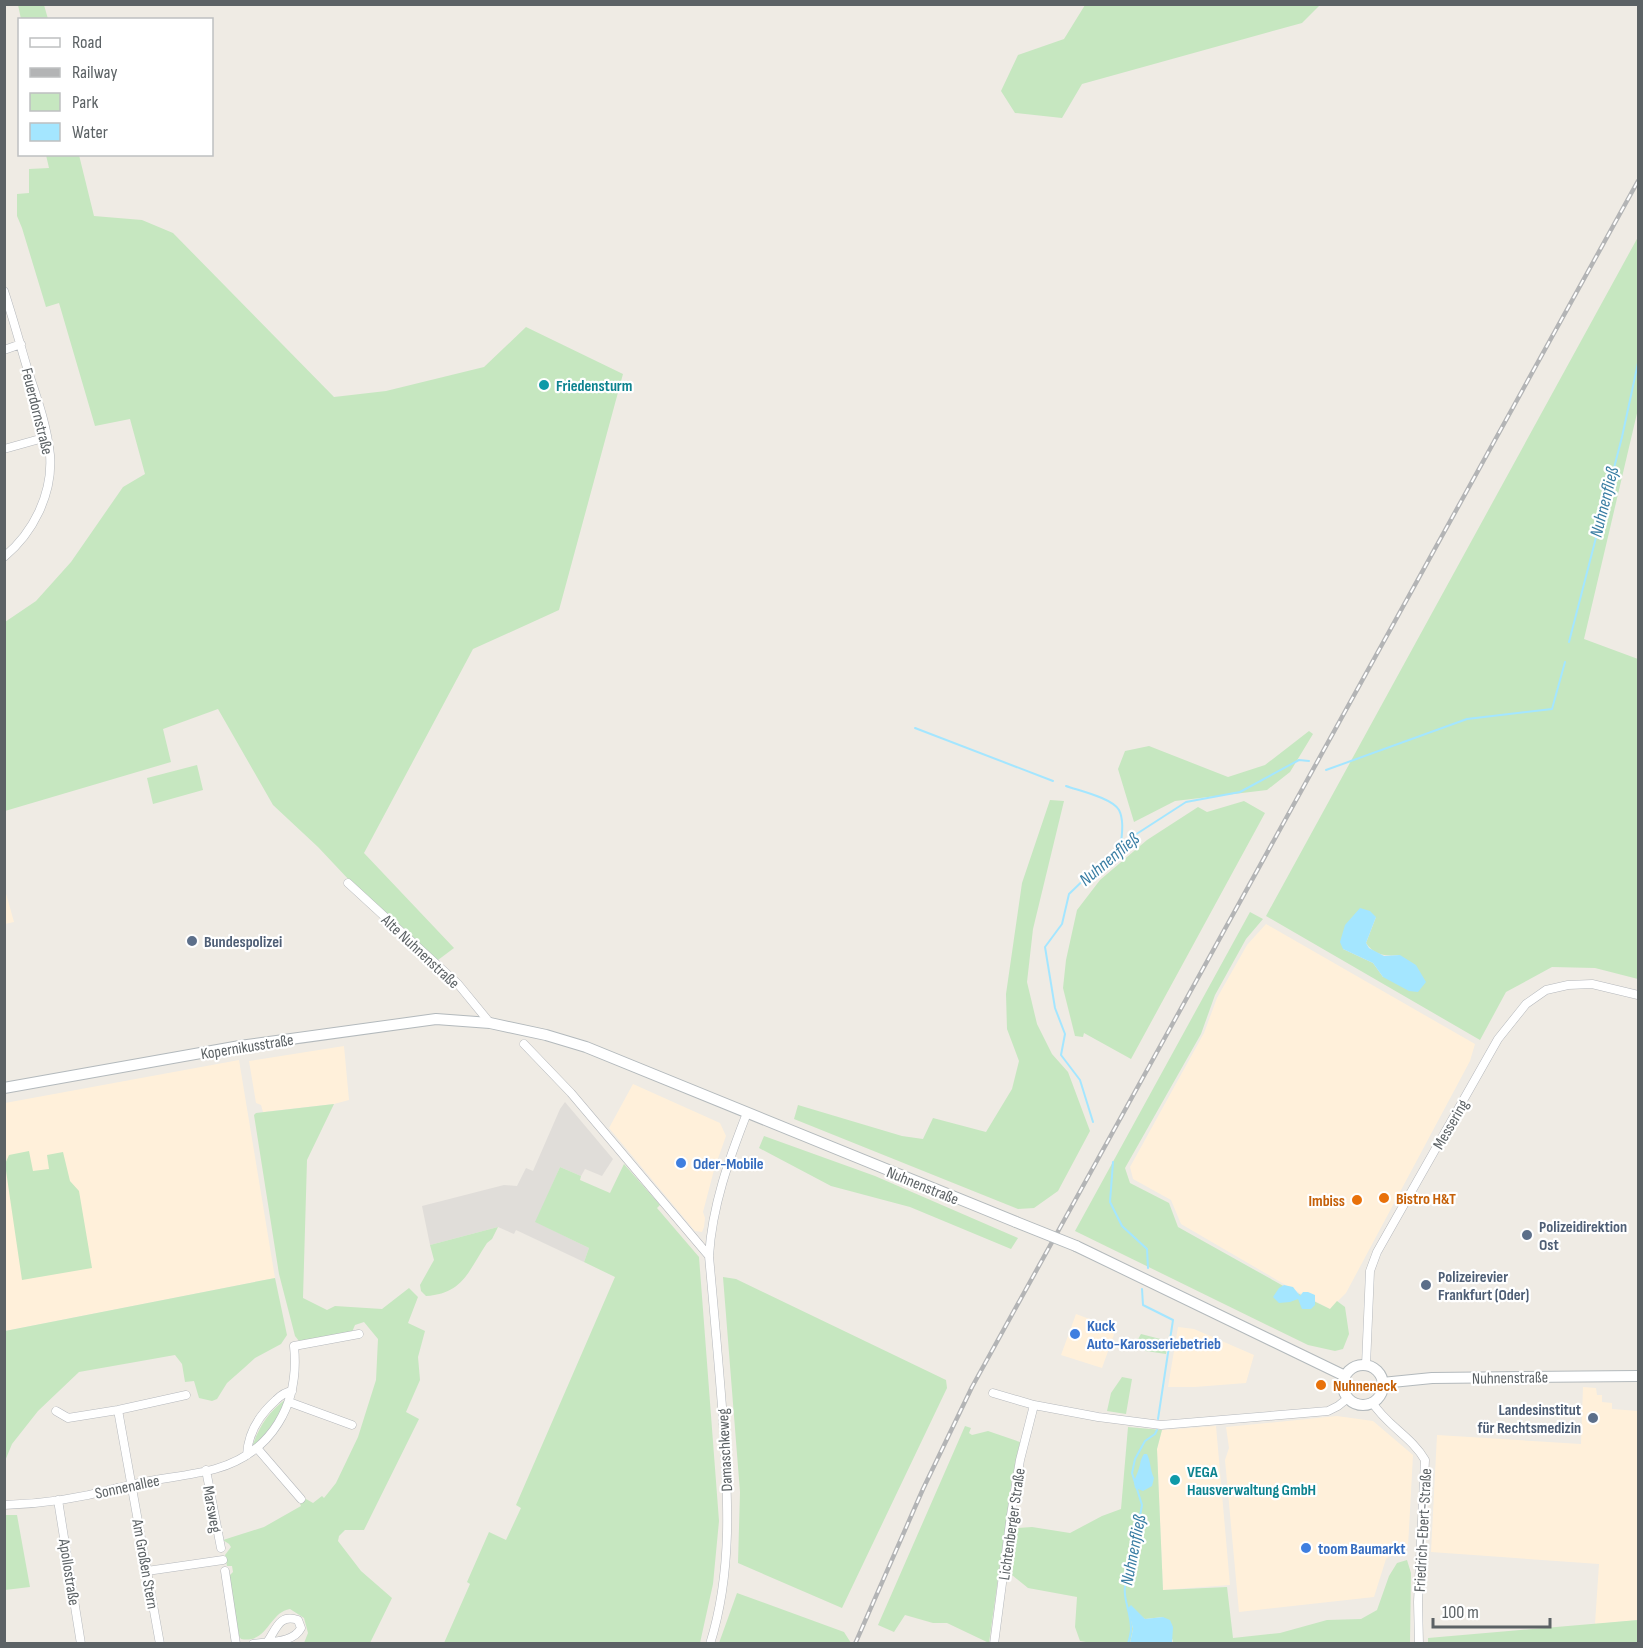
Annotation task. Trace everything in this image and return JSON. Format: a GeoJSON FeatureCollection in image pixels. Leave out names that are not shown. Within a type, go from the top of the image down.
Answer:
{"type":"FeatureCollection","features":[{"type":"Feature","properties":{"kind":"main road","name":"Kopernikusstraße"},"geometry":{"type":"LineString","coordinates":[[4,1088],[240,1046],[436,1019],[490,1023]]}},
{"type":"Feature","properties":{"kind":"main road","name":"Nuhnenstraße"},"geometry":{"type":"LineString","coordinates":[[490,1023],[546,1035],[586,1047],[1076,1246],[1345,1376]]}},
{"type":"Feature","properties":{"kind":"main road"},"geometry":{"type":"LineString","coordinates":[[1366,1365],[1377,1371],[1382,1383],[1380,1394],[1372,1402],[1360,1404],[1348,1398],[1344,1390],[1345,1376],[1352,1368],[1366,1365]]}},
{"type":"Feature","properties":{"kind":"main road","name":"Nuhnenstraße"},"geometry":{"type":"LineString","coordinates":[[1382,1383],[1432,1378],[1638,1376]]}},
{"type":"Feature","properties":{"kind":"street","name":"Feuerdornstraße"},"geometry":{"type":"LineString","coordinates":[[4,291],[41,411],[50,465],[43,501],[30,529],[15,548],[4,557]]}},
{"type":"Feature","properties":{"kind":"street"},"geometry":{"type":"LineString","coordinates":[[4,350],[21,344]]}},
{"type":"Feature","properties":{"kind":"street"},"geometry":{"type":"LineString","coordinates":[[4,449],[47,437]]}},
{"type":"Feature","properties":{"kind":"street","name":"Alte Nuhnenstraße"},"geometry":{"type":"LineString","coordinates":[[348,883],[458,984],[490,1023]]}},
{"type":"Feature","properties":{"kind":"street","name":"Messering"},"geometry":{"type":"LineString","coordinates":[[1366,1365],[1370,1271],[1377,1252],[1498,1039],[1526,1004],[1546,990],[1568,985],[1592,984],[1638,995]]}},
{"type":"Feature","properties":{"kind":"street"},"geometry":{"type":"LineString","coordinates":[[524,1044],[571,1092],[709,1256]]}},
{"type":"Feature","properties":{"kind":"street","name":"Damaschkeweg"},"geometry":{"type":"LineString","coordinates":[[710,1644],[724,1584],[728,1537],[725,1451],[709,1256],[710,1235],[728,1161],[747,1113]]}},
{"type":"Feature","properties":{"kind":"street","name":"Sonnenallee"},"geometry":{"type":"LineString","coordinates":[[4,1505],[25,1505],[58,1500],[229,1464],[257,1448],[279,1424],[292,1391],[295,1371],[294,1346],[359,1334]]}},
{"type":"Feature","properties":{"kind":"street"},"geometry":{"type":"LineString","coordinates":[[247,1455],[249,1440],[260,1416],[280,1397],[292,1391]]}},
{"type":"Feature","properties":{"kind":"street"},"geometry":{"type":"LineString","coordinates":[[993,1393],[1034,1405],[1098,1417],[1161,1425],[1328,1411],[1348,1398]]}},
{"type":"Feature","properties":{"kind":"street"},"geometry":{"type":"LineString","coordinates":[[56,1411],[68,1418],[186,1395]]}},
{"type":"Feature","properties":{"kind":"street"},"geometry":{"type":"LineString","coordinates":[[289,1401],[352,1425]]}},
{"type":"Feature","properties":{"kind":"street","name":"Friedrich-Ebert-Straße"},"geometry":{"type":"LineString","coordinates":[[1372,1402],[1379,1413],[1419,1449],[1425,1460],[1418,1602],[1419,1644]]}},
{"type":"Feature","properties":{"kind":"street","name":"Lichtenberger Straße"},"geometry":{"type":"LineString","coordinates":[[994,1644],[1020,1460],[1034,1405]]}},
{"type":"Feature","properties":{"kind":"street","name":"Am Großen Stern"},"geometry":{"type":"LineString","coordinates":[[118,1410],[160,1644]]}},
{"type":"Feature","properties":{"kind":"street"},"geometry":{"type":"LineString","coordinates":[[257,1448],[301,1499]]}},
{"type":"Feature","properties":{"kind":"street","name":"Marsweg"},"geometry":{"type":"LineString","coordinates":[[206,1470],[220,1548]]}},
{"type":"Feature","properties":{"kind":"street","name":"Apollostraße"},"geometry":{"type":"LineString","coordinates":[[58,1500],[81,1644]]}},
{"type":"Feature","properties":{"kind":"street"},"geometry":{"type":"LineString","coordinates":[[147,1571],[223,1560]]}},
{"type":"Feature","properties":{"kind":"street"},"geometry":{"type":"LineString","coordinates":[[225,1571],[236,1644]]}},
{"type":"Feature","properties":{"kind":"street"},"geometry":{"type":"LineString","coordinates":[[253,1644],[268,1641]]}},
{"type":"Feature","properties":{"kind":"shaded area"},"geometry":{"type":"Polygon","coordinates":[[[5,890],[14,922],[4,924],[5,890]]]}},
{"type":"Feature","properties":{"kind":"shaded area"},"geometry":{"type":"Polygon","coordinates":[[[1266,924],[1475,1044],[1470,1061],[1346,1293],[1330,1309],[1181,1224],[1171,1200],[1133,1179],[1130,1167],[1204,1033],[1217,998],[1247,945],[1266,924]]]}},
{"type":"Feature","properties":{"kind":"shaded area"},"geometry":{"type":"Polygon","coordinates":[[[344,1046],[349,1100],[334,1104],[263,1112],[261,1105],[256,1103],[249,1061],[344,1046]]]}},
{"type":"Feature","properties":{"kind":"shaded area"},"geometry":{"type":"Polygon","coordinates":[[[239,1060],[275,1278],[5,1331],[5,1103],[239,1060]]]}},
{"type":"Feature","properties":{"kind":"shaded area"},"geometry":{"type":"Polygon","coordinates":[[[633,1084],[720,1123],[726,1136],[703,1212],[705,1218],[702,1232],[695,1231],[609,1128],[633,1084]]]}},
{"type":"Feature","properties":{"kind":"shaded area"},"geometry":{"type":"Polygon","coordinates":[[[565,1102],[613,1159],[602,1176],[585,1169],[581,1176],[560,1167],[536,1222],[589,1248],[584,1262],[516,1230],[514,1234],[498,1227],[430,1245],[422,1206],[504,1185],[517,1186],[526,1168],[533,1171],[565,1102]]]}},
{"type":"Feature","properties":{"kind":"shaded area","name":"Kuck Auto-Karosseriebetrieb"},"geometry":{"type":"Polygon","coordinates":[[[1076,1314],[1116,1329],[1102,1368],[1061,1355],[1076,1314]]]}},
{"type":"Feature","properties":{"kind":"shaded area"},"geometry":{"type":"Polygon","coordinates":[[[1178,1327],[1194,1329],[1254,1355],[1246,1383],[1168,1387],[1178,1327]]]}},
{"type":"Feature","properties":{"kind":"shaded area"},"geometry":{"type":"Polygon","coordinates":[[[1583,1387],[1596,1388],[1597,1395],[1602,1395],[1602,1402],[1612,1403],[1612,1409],[1638,1411],[1638,1620],[1595,1624],[1599,1564],[1431,1552],[1437,1435],[1581,1444],[1583,1387]]]}},
{"type":"Feature","properties":{"kind":"shaded area"},"geometry":{"type":"Polygon","coordinates":[[[1337,1416],[1373,1421],[1413,1455],[1408,1547],[1392,1553],[1386,1559],[1374,1597],[1239,1612],[1225,1460],[1229,1448],[1226,1427],[1337,1416]]]}},
{"type":"Feature","properties":{"kind":"shaded area","name":"VEGA Hausverwaltung GmbH"},"geometry":{"type":"Polygon","coordinates":[[[1216,1426],[1230,1585],[1163,1590],[1157,1449],[1162,1430],[1216,1426]]]}},
{"type":"Feature","properties":{"kind":"green space"},"geometry":{"type":"Polygon","coordinates":[[[18,5],[44,5],[48,18],[21,18],[18,5]]]}},
{"type":"Feature","properties":{"kind":"green space"},"geometry":{"type":"Polygon","coordinates":[[[1085,5],[1320,5],[1302,23],[1082,84],[1062,118],[1015,113],[1001,91],[1018,55],[1064,39],[1085,5]]]}},
{"type":"Feature","properties":{"kind":"green space"},"geometry":{"type":"Polygon","coordinates":[[[46,156],[79,156],[94,216],[142,220],[173,233],[334,397],[386,391],[484,367],[526,327],[623,374],[559,610],[473,649],[364,853],[454,948],[430,966],[318,847],[273,805],[218,709],[163,729],[171,762],[5,811],[5,622],[36,601],[71,562],[123,487],[145,474],[130,419],[95,426],[59,303],[46,307],[17,216],[17,194],[29,193],[29,169],[49,168],[46,156]]]}},
{"type":"Feature","properties":{"kind":"green space"},"geometry":{"type":"Polygon","coordinates":[[[1638,237],[1638,409],[1584,639],[1638,659],[1638,979],[1595,968],[1552,967],[1506,992],[1480,1040],[1266,916],[1638,237]],[[1376,917],[1343,949],[1373,963],[1383,977],[1400,955],[1381,954],[1366,943],[1376,917]]]}},
{"type":"Feature","properties":{"kind":"green space"},"geometry":{"type":"Polygon","coordinates":[[[1309,731],[1313,734],[1290,772],[1267,790],[1175,801],[1134,822],[1118,769],[1125,751],[1149,746],[1228,777],[1265,765],[1309,731]]]}},
{"type":"Feature","properties":{"kind":"green space"},"geometry":{"type":"Polygon","coordinates":[[[197,765],[203,790],[153,804],[147,778],[197,765]]]}},
{"type":"Feature","properties":{"kind":"green space"},"geometry":{"type":"Polygon","coordinates":[[[1050,800],[1064,801],[1033,929],[1027,982],[1037,1024],[1052,1054],[1068,1072],[1090,1131],[1058,1191],[1034,1208],[1018,1209],[794,1119],[798,1105],[902,1136],[923,1139],[933,1118],[986,1132],[1012,1089],[1019,1061],[1007,1029],[1006,994],[1022,883],[1050,800]]]}},
{"type":"Feature","properties":{"kind":"green space"},"geometry":{"type":"Polygon","coordinates":[[[1244,801],[1265,813],[1131,1059],[1084,1033],[1083,1037],[1075,1036],[1063,988],[1066,960],[1077,910],[1100,880],[1147,840],[1198,807],[1207,812],[1244,801]]]}},
{"type":"Feature","properties":{"kind":"green space"},"geometry":{"type":"Polygon","coordinates":[[[1250,912],[1263,919],[1246,939],[1215,995],[1201,1034],[1125,1168],[1130,1183],[1169,1203],[1178,1227],[1287,1288],[1330,1309],[1337,1301],[1345,1307],[1349,1334],[1343,1349],[1335,1351],[1308,1345],[1075,1231],[1250,912]]]}},
{"type":"Feature","properties":{"kind":"green space"},"geometry":{"type":"Polygon","coordinates":[[[334,1104],[307,1160],[303,1298],[327,1310],[335,1306],[382,1309],[409,1288],[418,1297],[408,1323],[425,1331],[418,1357],[420,1380],[406,1412],[419,1419],[364,1530],[345,1530],[339,1536],[338,1541],[361,1571],[392,1598],[370,1643],[304,1643],[308,1633],[304,1618],[290,1609],[277,1616],[257,1637],[241,1639],[229,1576],[233,1572],[232,1566],[227,1566],[225,1555],[231,1547],[223,1540],[264,1527],[301,1506],[300,1504],[306,1499],[313,1503],[322,1496],[324,1498],[336,1483],[358,1437],[376,1380],[378,1339],[364,1322],[355,1325],[352,1332],[299,1341],[295,1336],[279,1274],[254,1115],[334,1104]]]}},
{"type":"Feature","properties":{"kind":"green space"},"geometry":{"type":"Polygon","coordinates":[[[764,1136],[875,1176],[1018,1238],[1011,1249],[910,1207],[831,1186],[759,1148],[764,1136]]]}},
{"type":"Feature","properties":{"kind":"green space"},"geometry":{"type":"Polygon","coordinates":[[[29,1151],[33,1171],[49,1169],[47,1155],[63,1152],[70,1181],[79,1191],[92,1268],[22,1280],[5,1164],[9,1155],[29,1151]]]}},
{"type":"Feature","properties":{"kind":"green space"},"geometry":{"type":"Polygon","coordinates":[[[624,1164],[660,1205],[657,1208],[699,1257],[719,1521],[713,1584],[700,1643],[444,1643],[470,1584],[467,1582],[489,1532],[506,1540],[521,1508],[516,1505],[615,1277],[584,1262],[589,1248],[535,1222],[560,1167],[581,1176],[580,1180],[610,1193],[624,1164]]]}},
{"type":"Feature","properties":{"kind":"green space"},"geometry":{"type":"Polygon","coordinates":[[[498,1227],[470,1271],[457,1285],[439,1294],[426,1296],[421,1291],[420,1285],[434,1260],[430,1245],[498,1227]]]}},
{"type":"Feature","properties":{"kind":"green space"},"geometry":{"type":"Polygon","coordinates":[[[723,1277],[736,1279],[946,1380],[947,1388],[842,1608],[738,1563],[740,1492],[723,1277]]]}},
{"type":"Feature","properties":{"kind":"green space"},"geometry":{"type":"Polygon","coordinates":[[[275,1278],[287,1335],[281,1344],[255,1358],[227,1383],[217,1399],[212,1401],[199,1398],[194,1381],[185,1382],[182,1364],[175,1355],[79,1372],[38,1411],[12,1444],[5,1461],[5,1331],[275,1278]]]}},
{"type":"Feature","properties":{"kind":"green space"},"geometry":{"type":"Polygon","coordinates":[[[1141,1334],[1168,1341],[1166,1354],[1132,1349],[1141,1334]]]}},
{"type":"Feature","properties":{"kind":"green space"},"geometry":{"type":"Polygon","coordinates":[[[1122,1377],[1132,1379],[1126,1414],[1107,1411],[1111,1393],[1122,1377]]]}},
{"type":"Feature","properties":{"kind":"green space"},"geometry":{"type":"Polygon","coordinates":[[[286,1399],[272,1425],[252,1447],[265,1420],[286,1399]]]}},
{"type":"Feature","properties":{"kind":"green space"},"geometry":{"type":"Polygon","coordinates":[[[965,1426],[971,1428],[969,1433],[972,1435],[988,1431],[1020,1442],[1012,1479],[989,1643],[947,1623],[933,1623],[905,1615],[894,1632],[878,1625],[965,1426]]]}},
{"type":"Feature","properties":{"kind":"green space"},"geometry":{"type":"Polygon","coordinates":[[[1128,1427],[1162,1430],[1157,1449],[1163,1590],[1227,1587],[1233,1638],[1280,1633],[1327,1620],[1361,1619],[1377,1610],[1389,1576],[1397,1563],[1407,1560],[1411,1573],[1410,1643],[1172,1643],[1163,1617],[1145,1619],[1128,1608],[1133,1629],[1130,1643],[1080,1641],[1075,1627],[1077,1597],[1028,1588],[1012,1575],[1018,1528],[1032,1527],[1070,1533],[1121,1509],[1128,1427]]]}},
{"type":"Feature","properties":{"kind":"green space"},"geometry":{"type":"Polygon","coordinates":[[[5,1515],[17,1515],[30,1587],[5,1590],[5,1515]]]}},
{"type":"Feature","properties":{"kind":"green space"},"geometry":{"type":"Polygon","coordinates":[[[737,1593],[844,1632],[851,1643],[719,1643],[737,1593]]]}},
{"type":"Feature","properties":{"kind":"green space"},"geometry":{"type":"Polygon","coordinates":[[[1638,1620],[1638,1643],[1428,1643],[1428,1638],[1638,1620]]]}},
{"type":"Feature","properties":{"kind":"water"},"geometry":{"type":"Polygon","coordinates":[[[1360,908],[1370,911],[1376,917],[1366,943],[1369,948],[1384,956],[1400,955],[1416,965],[1426,982],[1418,992],[1409,991],[1383,977],[1373,963],[1343,949],[1340,942],[1345,925],[1360,908]]]}},
{"type":"Feature","properties":{"kind":"water"},"geometry":{"type":"Polygon","coordinates":[[[1284,1285],[1293,1287],[1300,1296],[1303,1292],[1315,1295],[1315,1305],[1311,1309],[1302,1309],[1298,1299],[1279,1303],[1273,1297],[1284,1285]]]}},
{"type":"Feature","properties":{"kind":"water"},"geometry":{"type":"Polygon","coordinates":[[[1144,1454],[1147,1454],[1154,1478],[1152,1486],[1143,1491],[1135,1488],[1134,1482],[1144,1454]]]}},
{"type":"Feature","properties":{"kind":"water"},"geometry":{"type":"Polygon","coordinates":[[[1131,1605],[1145,1619],[1163,1617],[1170,1620],[1173,1627],[1172,1643],[1130,1643],[1133,1629],[1128,1608],[1131,1605]]]}},
{"type":"Feature","properties":{"kind":"waterway","name":"Nuhnenfließ"},"geometry":{"type":"LineString","coordinates":[[1569,642],[1622,437],[1638,363]]}},
{"type":"Feature","properties":{"kind":"waterway","name":"Nuhnenfließ"},"geometry":{"type":"LineString","coordinates":[[1326,770],[1467,719],[1552,709],[1565,662]]}},
{"type":"Feature","properties":{"kind":"waterway"},"geometry":{"type":"LineString","coordinates":[[915,728],[1053,781]]}},
{"type":"Feature","properties":{"kind":"waterway","name":"Nuhnenfließ"},"geometry":{"type":"LineString","coordinates":[[1093,1122],[1080,1080],[1061,1055],[1065,1034],[1055,1008],[1045,947],[1062,924],[1069,894],[1121,844],[1186,802],[1240,792],[1299,760],[1309,761]]}},
{"type":"Feature","properties":{"kind":"waterway"},"geometry":{"type":"LineString","coordinates":[[1066,786],[1103,798],[1119,810],[1122,818],[1121,844]]}},
{"type":"Feature","properties":{"kind":"waterway","name":"Nuhnenfließ"},"geometry":{"type":"LineString","coordinates":[[1113,1162],[1110,1202],[1122,1226],[1147,1249],[1148,1268]]}},
{"type":"Feature","properties":{"kind":"waterway","name":"Nuhnenfließ"},"geometry":{"type":"LineString","coordinates":[[1142,1289],[1143,1305],[1173,1320],[1158,1419]]}},
{"type":"Feature","properties":{"kind":"waterway","name":"Nuhnenfließ"},"geometry":{"type":"LineString","coordinates":[[1128,1644],[1131,1629],[1125,1591],[1128,1577],[1134,1569],[1133,1555],[1142,1505],[1132,1473],[1135,1459],[1145,1441],[1157,1430]]}},
{"type":"Feature","properties":{"kind":"railway"},"geometry":{"type":"LineString","coordinates":[[855,1644],[923,1489],[972,1387],[1638,181]]}},
{"type":"Feature","properties":{"kind":"place","name":"Friedensturm"},"geometry":{"type":"Point","coordinates":[544,385]}},
{"type":"Feature","properties":{"kind":"place","name":"Bundespolizei"},"geometry":{"type":"Point","coordinates":[192,941]}},
{"type":"Feature","properties":{"kind":"place","name":"Oder-Mobile"},"geometry":{"type":"Point","coordinates":[681,1163]}},
{"type":"Feature","properties":{"kind":"place","name":"Bistro H&T"},"geometry":{"type":"Point","coordinates":[1384,1198]}},
{"type":"Feature","properties":{"kind":"place","name":"Imbiss"},"geometry":{"type":"Point","coordinates":[1357,1200]}},
{"type":"Feature","properties":{"kind":"place","name":"Polizeidirektion Ost"},"geometry":{"type":"Point","coordinates":[1527,1235]}},
{"type":"Feature","properties":{"kind":"place","name":"Polizeirevier Frankfurt (Oder)"},"geometry":{"type":"Point","coordinates":[1426,1285]}},
{"type":"Feature","properties":{"kind":"place","name":"Kuck Auto-Karosseriebetrieb"},"geometry":{"type":"Point","coordinates":[1075,1334]}},
{"type":"Feature","properties":{"kind":"place","name":"Nuhneneck"},"geometry":{"type":"Point","coordinates":[1321,1385]}},
{"type":"Feature","properties":{"kind":"place","name":"Landesinstitut für Rechtsmedizin"},"geometry":{"type":"Point","coordinates":[1593,1418]}},
{"type":"Feature","properties":{"kind":"place","name":"VEGA Hausverwaltung GmbH"},"geometry":{"type":"Point","coordinates":[1175,1480]}},
{"type":"Feature","properties":{"kind":"place","name":"toom Baumarkt"},"geometry":{"type":"Point","coordinates":[1306,1548]}}]}
